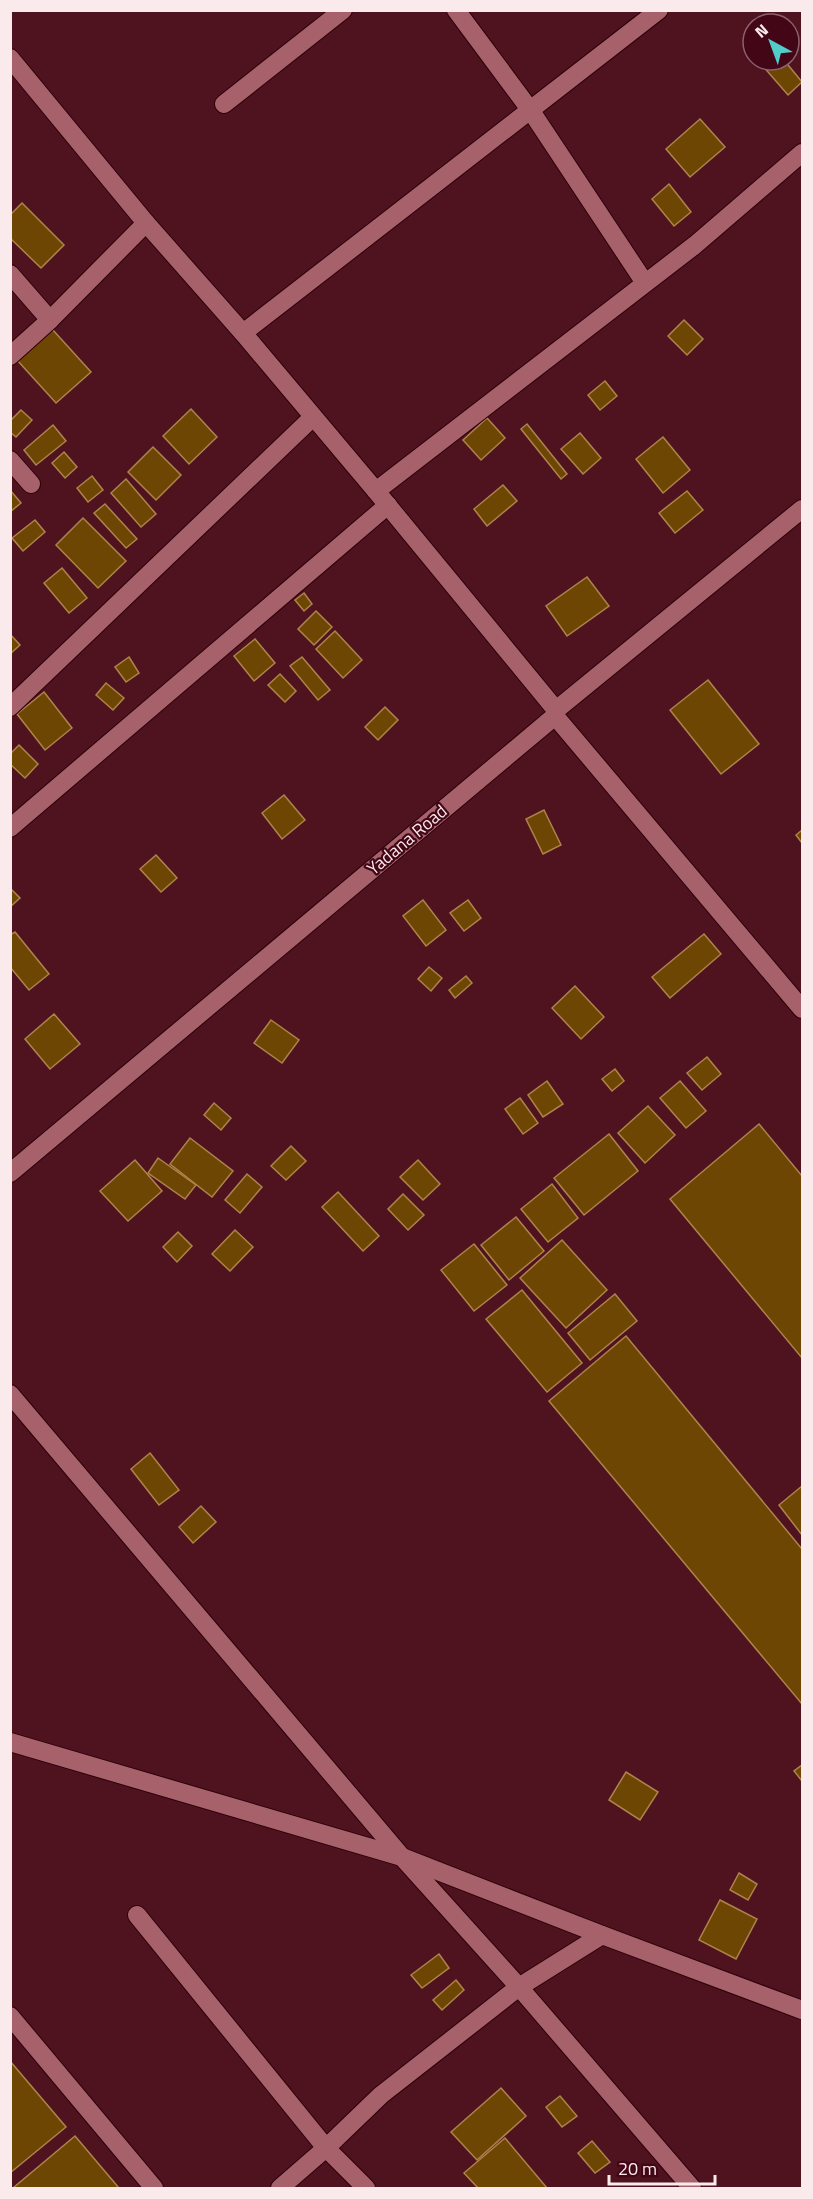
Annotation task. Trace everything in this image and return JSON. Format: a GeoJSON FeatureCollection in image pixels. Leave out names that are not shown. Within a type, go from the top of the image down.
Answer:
{"type":"FeatureCollection","features":[{"type":"Feature","properties":{"kind":"street"},"geometry":{"type":"LineString","coordinates":[[224,104],[343,10]]}},
{"type":"Feature","properties":{"kind":"street"},"geometry":{"type":"LineString","coordinates":[[456,10],[531,111],[645,283]]}},
{"type":"Feature","properties":{"kind":"street"},"geometry":{"type":"LineString","coordinates":[[243,333],[658,10]]}},
{"type":"Feature","properties":{"kind":"street"},"geometry":{"type":"LineString","coordinates":[[10,58],[146,223],[243,333],[376,491],[556,713],[802,1009]]}},
{"type":"Feature","properties":{"kind":"street"},"geometry":{"type":"LineString","coordinates":[[376,491],[695,245],[802,153]]}},
{"type":"Feature","properties":{"kind":"street"},"geometry":{"type":"LineString","coordinates":[[10,356],[50,320],[146,223]]}},
{"type":"Feature","properties":{"kind":"street"},"geometry":{"type":"LineString","coordinates":[[10,274],[50,320]]}},
{"type":"Feature","properties":{"kind":"street"},"geometry":{"type":"LineString","coordinates":[[10,707],[313,417]]}},
{"type":"Feature","properties":{"kind":"street"},"geometry":{"type":"LineString","coordinates":[[10,460],[31,484]]}},
{"type":"Feature","properties":{"kind":"street"},"geometry":{"type":"LineString","coordinates":[[10,828],[388,506]]}},
{"type":"Feature","properties":{"kind":"street","name":"Yadana Road"},"geometry":{"type":"LineString","coordinates":[[10,1173],[802,509]]}},
{"type":"Feature","properties":{"kind":"street"},"geometry":{"type":"LineString","coordinates":[[10,1394],[402,1857],[519,1987],[692,2188]]}},
{"type":"Feature","properties":{"kind":"street"},"geometry":{"type":"LineString","coordinates":[[10,1742],[402,1857],[802,2010]]}},
{"type":"Feature","properties":{"kind":"street"},"geometry":{"type":"LineString","coordinates":[[137,1915],[326,2148],[366,2188]]}},
{"type":"Feature","properties":{"kind":"street"},"geometry":{"type":"LineString","coordinates":[[280,2188],[381,2095],[519,1987],[602,1935]]}},
{"type":"Feature","properties":{"kind":"street"},"geometry":{"type":"LineString","coordinates":[[10,2016],[154,2188]]}},
{"type":"Feature","properties":{"kind":"building"},"geometry":{"type":"Polygon","coordinates":[[[768,72],[794,72],[802,82],[788,95],[768,72]]]}},
{"type":"Feature","properties":{"kind":"building"},"geometry":{"type":"Polygon","coordinates":[[[700,119],[725,147],[690,177],[666,149],[700,119]]]}},
{"type":"Feature","properties":{"kind":"building"},"geometry":{"type":"Polygon","coordinates":[[[669,184],[691,212],[674,226],[652,199],[669,184]]]}},
{"type":"Feature","properties":{"kind":"building"},"geometry":{"type":"Polygon","coordinates":[[[22,203],[64,245],[41,268],[10,238],[10,215],[22,203]]]}},
{"type":"Feature","properties":{"kind":"building"},"geometry":{"type":"Polygon","coordinates":[[[684,320],[703,339],[687,355],[668,336],[684,320]]]}},
{"type":"Feature","properties":{"kind":"building"},"geometry":{"type":"Polygon","coordinates":[[[52,329],[91,372],[56,403],[17,360],[52,329]]]}},
{"type":"Feature","properties":{"kind":"building"},"geometry":{"type":"Polygon","coordinates":[[[605,381],[617,396],[600,410],[588,395],[605,381]]]}},
{"type":"Feature","properties":{"kind":"building"},"geometry":{"type":"Polygon","coordinates":[[[191,409],[217,437],[189,464],[163,436],[191,409]]]}},
{"type":"Feature","properties":{"kind":"building"},"geometry":{"type":"Polygon","coordinates":[[[21,410],[32,420],[16,437],[10,432],[10,421],[21,410]]]}},
{"type":"Feature","properties":{"kind":"building"},"geometry":{"type":"Polygon","coordinates":[[[487,418],[505,438],[481,460],[463,440],[487,418]]]}},
{"type":"Feature","properties":{"kind":"building"},"geometry":{"type":"Polygon","coordinates":[[[527,424],[567,474],[561,479],[521,429],[527,424]]]}},
{"type":"Feature","properties":{"kind":"building"},"geometry":{"type":"Polygon","coordinates":[[[53,425],[66,441],[36,465],[24,450],[53,425]]]}},
{"type":"Feature","properties":{"kind":"building"},"geometry":{"type":"Polygon","coordinates":[[[580,433],[601,458],[583,474],[561,449],[580,433]]]}},
{"type":"Feature","properties":{"kind":"building"},"geometry":{"type":"Polygon","coordinates":[[[663,437],[690,470],[663,493],[636,459],[663,437]]]}},
{"type":"Feature","properties":{"kind":"building"},"geometry":{"type":"Polygon","coordinates":[[[153,447],[181,475],[156,500],[128,472],[153,447]]]}},
{"type":"Feature","properties":{"kind":"building"},"geometry":{"type":"Polygon","coordinates":[[[64,452],[77,467],[65,478],[52,463],[64,452]]]}},
{"type":"Feature","properties":{"kind":"building"},"geometry":{"type":"Polygon","coordinates":[[[92,476],[103,490],[88,502],[77,488],[92,476]]]}},
{"type":"Feature","properties":{"kind":"building"},"geometry":{"type":"Polygon","coordinates":[[[126,479],[156,514],[141,527],[111,493],[126,479]]]}},
{"type":"Feature","properties":{"kind":"building"},"geometry":{"type":"Polygon","coordinates":[[[503,485],[517,501],[487,526],[474,509],[503,485]]]}},
{"type":"Feature","properties":{"kind":"building"},"geometry":{"type":"Polygon","coordinates":[[[10,490],[21,503],[10,512],[10,490]]]}},
{"type":"Feature","properties":{"kind":"building"},"geometry":{"type":"Polygon","coordinates":[[[687,491],[703,510],[675,533],[659,513],[687,491]]]}},
{"type":"Feature","properties":{"kind":"building"},"geometry":{"type":"Polygon","coordinates":[[[105,504],[137,539],[126,548],[94,513],[105,504]]]}},
{"type":"Feature","properties":{"kind":"building"},"geometry":{"type":"Polygon","coordinates":[[[83,518],[126,561],[98,588],[56,545],[83,518]]]}},
{"type":"Feature","properties":{"kind":"building"},"geometry":{"type":"Polygon","coordinates":[[[35,520],[45,532],[23,551],[12,538],[35,520]]]}},
{"type":"Feature","properties":{"kind":"building"},"geometry":{"type":"Polygon","coordinates":[[[62,568],[87,598],[69,613],[44,583],[62,568]]]}},
{"type":"Feature","properties":{"kind":"building"},"geometry":{"type":"Polygon","coordinates":[[[587,577],[609,606],[567,636],[546,606],[587,577]]]}},
{"type":"Feature","properties":{"kind":"building"},"geometry":{"type":"Polygon","coordinates":[[[304,593],[312,604],[304,611],[295,600],[304,593]]]}},
{"type":"Feature","properties":{"kind":"building"},"geometry":{"type":"Polygon","coordinates":[[[316,611],[332,627],[314,645],[298,629],[316,611]]]}},
{"type":"Feature","properties":{"kind":"building"},"geometry":{"type":"Polygon","coordinates":[[[335,631],[362,660],[343,678],[316,649],[335,631]]]}},
{"type":"Feature","properties":{"kind":"building"},"geometry":{"type":"Polygon","coordinates":[[[10,634],[20,645],[10,654],[10,634]]]}},
{"type":"Feature","properties":{"kind":"building"},"geometry":{"type":"Polygon","coordinates":[[[255,639],[275,663],[254,681],[234,656],[255,639]]]}},
{"type":"Feature","properties":{"kind":"building"},"geometry":{"type":"Polygon","coordinates":[[[129,657],[139,673],[126,682],[115,667],[129,657]]]}},
{"type":"Feature","properties":{"kind":"building"},"geometry":{"type":"Polygon","coordinates":[[[302,657],[330,690],[318,700],[290,666],[302,657]]]}},
{"type":"Feature","properties":{"kind":"building"},"geometry":{"type":"Polygon","coordinates":[[[280,674],[296,691],[285,702],[268,685],[280,674]]]}},
{"type":"Feature","properties":{"kind":"building"},"geometry":{"type":"Polygon","coordinates":[[[708,680],[759,744],[721,774],[670,710],[708,680]]]}},
{"type":"Feature","properties":{"kind":"building"},"geometry":{"type":"Polygon","coordinates":[[[106,683],[124,698],[113,710],[96,695],[106,683]]]}},
{"type":"Feature","properties":{"kind":"building"},"geometry":{"type":"Polygon","coordinates":[[[44,692],[72,728],[45,750],[17,714],[44,692]]]}},
{"type":"Feature","properties":{"kind":"building"},"geometry":{"type":"Polygon","coordinates":[[[385,707],[398,720],[378,740],[365,727],[385,707]]]}},
{"type":"Feature","properties":{"kind":"building"},"geometry":{"type":"Polygon","coordinates":[[[19,745],[38,764],[25,778],[10,764],[10,754],[19,745]]]}},
{"type":"Feature","properties":{"kind":"building"},"geometry":{"type":"Polygon","coordinates":[[[284,795],[305,820],[282,839],[262,813],[284,795]]]}},
{"type":"Feature","properties":{"kind":"building"},"geometry":{"type":"Polygon","coordinates":[[[544,810],[561,845],[543,854],[526,819],[544,810]]]}},
{"type":"Feature","properties":{"kind":"building"},"geometry":{"type":"Polygon","coordinates":[[[802,830],[802,843],[796,835],[802,830]]]}},
{"type":"Feature","properties":{"kind":"building"},"geometry":{"type":"Polygon","coordinates":[[[156,855],[177,878],[161,892],[140,869],[156,855]]]}},
{"type":"Feature","properties":{"kind":"building"},"geometry":{"type":"Polygon","coordinates":[[[10,888],[20,898],[10,907],[10,888]]]}},
{"type":"Feature","properties":{"kind":"building"},"geometry":{"type":"Polygon","coordinates":[[[423,900],[446,930],[426,946],[403,916],[423,900]]]}},
{"type":"Feature","properties":{"kind":"building"},"geometry":{"type":"Polygon","coordinates":[[[468,900],[481,918],[464,931],[450,913],[468,900]]]}},
{"type":"Feature","properties":{"kind":"building"},"geometry":{"type":"Polygon","coordinates":[[[15,932],[49,974],[29,990],[10,967],[10,935],[15,932]]]}},
{"type":"Feature","properties":{"kind":"building"},"geometry":{"type":"Polygon","coordinates":[[[704,934],[721,954],[670,998],[652,977],[704,934]]]}},
{"type":"Feature","properties":{"kind":"building"},"geometry":{"type":"Polygon","coordinates":[[[429,967],[442,978],[431,991],[418,979],[429,967]]]}},
{"type":"Feature","properties":{"kind":"building"},"geometry":{"type":"Polygon","coordinates":[[[466,976],[472,983],[455,998],[449,990],[466,976]]]}},
{"type":"Feature","properties":{"kind":"building"},"geometry":{"type":"Polygon","coordinates":[[[575,986],[604,1017],[581,1039],[552,1008],[575,986]]]}},
{"type":"Feature","properties":{"kind":"building"},"geometry":{"type":"Polygon","coordinates":[[[54,1014],[80,1044],[50,1069],[25,1039],[54,1014]]]}},
{"type":"Feature","properties":{"kind":"building"},"geometry":{"type":"Polygon","coordinates":[[[271,1020],[299,1040],[282,1063],[254,1043],[271,1020]]]}},
{"type":"Feature","properties":{"kind":"building"},"geometry":{"type":"Polygon","coordinates":[[[707,1057],[721,1074],[702,1090],[687,1073],[707,1057]]]}},
{"type":"Feature","properties":{"kind":"building"},"geometry":{"type":"Polygon","coordinates":[[[615,1069],[624,1081],[612,1091],[602,1079],[615,1069]]]}},
{"type":"Feature","properties":{"kind":"building"},"geometry":{"type":"Polygon","coordinates":[[[547,1081],[563,1104],[543,1117],[528,1095],[547,1081]]]}},
{"type":"Feature","properties":{"kind":"building"},"geometry":{"type":"Polygon","coordinates":[[[680,1081],[706,1111],[686,1128],[660,1098],[680,1081]]]}},
{"type":"Feature","properties":{"kind":"building"},"geometry":{"type":"Polygon","coordinates":[[[520,1098],[538,1123],[523,1134],[505,1109],[520,1098]]]}},
{"type":"Feature","properties":{"kind":"building"},"geometry":{"type":"Polygon","coordinates":[[[214,1103],[231,1118],[221,1130],[204,1115],[214,1103]]]}},
{"type":"Feature","properties":{"kind":"building"},"geometry":{"type":"Polygon","coordinates":[[[648,1106],[675,1135],[645,1163],[618,1133],[648,1106]]]}},
{"type":"Feature","properties":{"kind":"building"},"geometry":{"type":"Polygon","coordinates":[[[759,1124],[802,1176],[802,1358],[670,1199],[759,1124]]]}},
{"type":"Feature","properties":{"kind":"building"},"geometry":{"type":"Polygon","coordinates":[[[609,1134],[638,1171],[584,1215],[554,1178],[609,1134]]]}},
{"type":"Feature","properties":{"kind":"building"},"geometry":{"type":"Polygon","coordinates":[[[190,1138],[233,1171],[212,1197],[170,1164],[190,1138]]]}},
{"type":"Feature","properties":{"kind":"building"},"geometry":{"type":"Polygon","coordinates":[[[291,1146],[306,1161],[286,1180],[271,1166],[291,1146]]]}},
{"type":"Feature","properties":{"kind":"building"},"geometry":{"type":"Polygon","coordinates":[[[158,1158],[196,1185],[185,1199],[148,1173],[158,1158]]]}},
{"type":"Feature","properties":{"kind":"building"},"geometry":{"type":"Polygon","coordinates":[[[135,1160],[162,1191],[128,1221],[100,1191],[135,1160]]]}},
{"type":"Feature","properties":{"kind":"building"},"geometry":{"type":"Polygon","coordinates":[[[418,1160],[440,1184],[423,1200],[400,1177],[418,1160]]]}},
{"type":"Feature","properties":{"kind":"building"},"geometry":{"type":"Polygon","coordinates":[[[247,1174],[262,1187],[240,1213],[225,1200],[247,1174]]]}},
{"type":"Feature","properties":{"kind":"building"},"geometry":{"type":"Polygon","coordinates":[[[552,1184],[578,1218],[548,1242],[521,1209],[552,1184]]]}},
{"type":"Feature","properties":{"kind":"building"},"geometry":{"type":"Polygon","coordinates":[[[338,1192],[379,1236],[363,1251],[322,1207],[338,1192]]]}},
{"type":"Feature","properties":{"kind":"building"},"geometry":{"type":"Polygon","coordinates":[[[403,1194],[424,1215],[408,1230],[388,1209],[403,1194]]]}},
{"type":"Feature","properties":{"kind":"building"},"geometry":{"type":"Polygon","coordinates":[[[516,1217],[544,1251],[509,1280],[481,1245],[516,1217]]]}},
{"type":"Feature","properties":{"kind":"building"},"geometry":{"type":"Polygon","coordinates":[[[235,1230],[253,1247],[230,1271],[212,1254],[235,1230]]]}},
{"type":"Feature","properties":{"kind":"building"},"geometry":{"type":"Polygon","coordinates":[[[178,1232],[192,1246],[177,1262],[163,1247],[178,1232]]]}},
{"type":"Feature","properties":{"kind":"building"},"geometry":{"type":"Polygon","coordinates":[[[562,1240],[607,1290],[566,1328],[520,1278],[562,1240]]]}},
{"type":"Feature","properties":{"kind":"building"},"geometry":{"type":"Polygon","coordinates":[[[474,1244],[507,1285],[474,1311],[441,1270],[474,1244]]]}},
{"type":"Feature","properties":{"kind":"building"},"geometry":{"type":"Polygon","coordinates":[[[522,1290],[582,1363],[547,1392],[486,1319],[522,1290]]]}},
{"type":"Feature","properties":{"kind":"building"},"geometry":{"type":"Polygon","coordinates":[[[615,1294],[637,1321],[590,1360],[568,1333],[615,1294]]]}},
{"type":"Feature","properties":{"kind":"building"},"geometry":{"type":"Polygon","coordinates":[[[626,1336],[802,1549],[802,1704],[549,1401],[626,1336]]]}},
{"type":"Feature","properties":{"kind":"building"},"geometry":{"type":"Polygon","coordinates":[[[150,1453],[179,1490],[159,1505],[131,1469],[150,1453]]]}},
{"type":"Feature","properties":{"kind":"building"},"geometry":{"type":"Polygon","coordinates":[[[802,1486],[802,1535],[779,1505],[802,1486]]]}},
{"type":"Feature","properties":{"kind":"building"},"geometry":{"type":"Polygon","coordinates":[[[201,1506],[216,1522],[193,1543],[179,1527],[201,1506]]]}},
{"type":"Feature","properties":{"kind":"building"},"geometry":{"type":"Polygon","coordinates":[[[802,1765],[802,1781],[794,1771],[802,1765]]]}},
{"type":"Feature","properties":{"kind":"building"},"geometry":{"type":"Polygon","coordinates":[[[626,1772],[658,1792],[640,1820],[609,1800],[626,1772]]]}},
{"type":"Feature","properties":{"kind":"building"},"geometry":{"type":"Polygon","coordinates":[[[739,1873],[757,1884],[748,1900],[730,1890],[739,1873]]]}},
{"type":"Feature","properties":{"kind":"building"},"geometry":{"type":"Polygon","coordinates":[[[720,1900],[757,1919],[736,1959],[699,1940],[720,1900]]]}},
{"type":"Feature","properties":{"kind":"building"},"geometry":{"type":"Polygon","coordinates":[[[439,1954],[449,1968],[422,1988],[411,1975],[439,1954]]]}},
{"type":"Feature","properties":{"kind":"building"},"geometry":{"type":"Polygon","coordinates":[[[456,1980],[464,1990],[442,2010],[433,2000],[456,1980]]]}},
{"type":"Feature","properties":{"kind":"building"},"geometry":{"type":"Polygon","coordinates":[[[10,2061],[66,2127],[10,2173],[10,2061]]]}},
{"type":"Feature","properties":{"kind":"building"},"geometry":{"type":"Polygon","coordinates":[[[501,2088],[526,2116],[477,2160],[451,2132],[501,2088]]]}},
{"type":"Feature","properties":{"kind":"building"},"geometry":{"type":"Polygon","coordinates":[[[560,2096],[577,2116],[562,2127],[546,2107],[560,2096]]]}},
{"type":"Feature","properties":{"kind":"building"},"geometry":{"type":"Polygon","coordinates":[[[75,2136],[119,2188],[13,2188],[75,2136]]]}},
{"type":"Feature","properties":{"kind":"building"},"geometry":{"type":"Polygon","coordinates":[[[505,2138],[547,2188],[478,2188],[464,2173],[505,2138]]]}},
{"type":"Feature","properties":{"kind":"building"},"geometry":{"type":"Polygon","coordinates":[[[592,2141],[610,2162],[595,2173],[578,2153],[592,2141]]]}}]}
